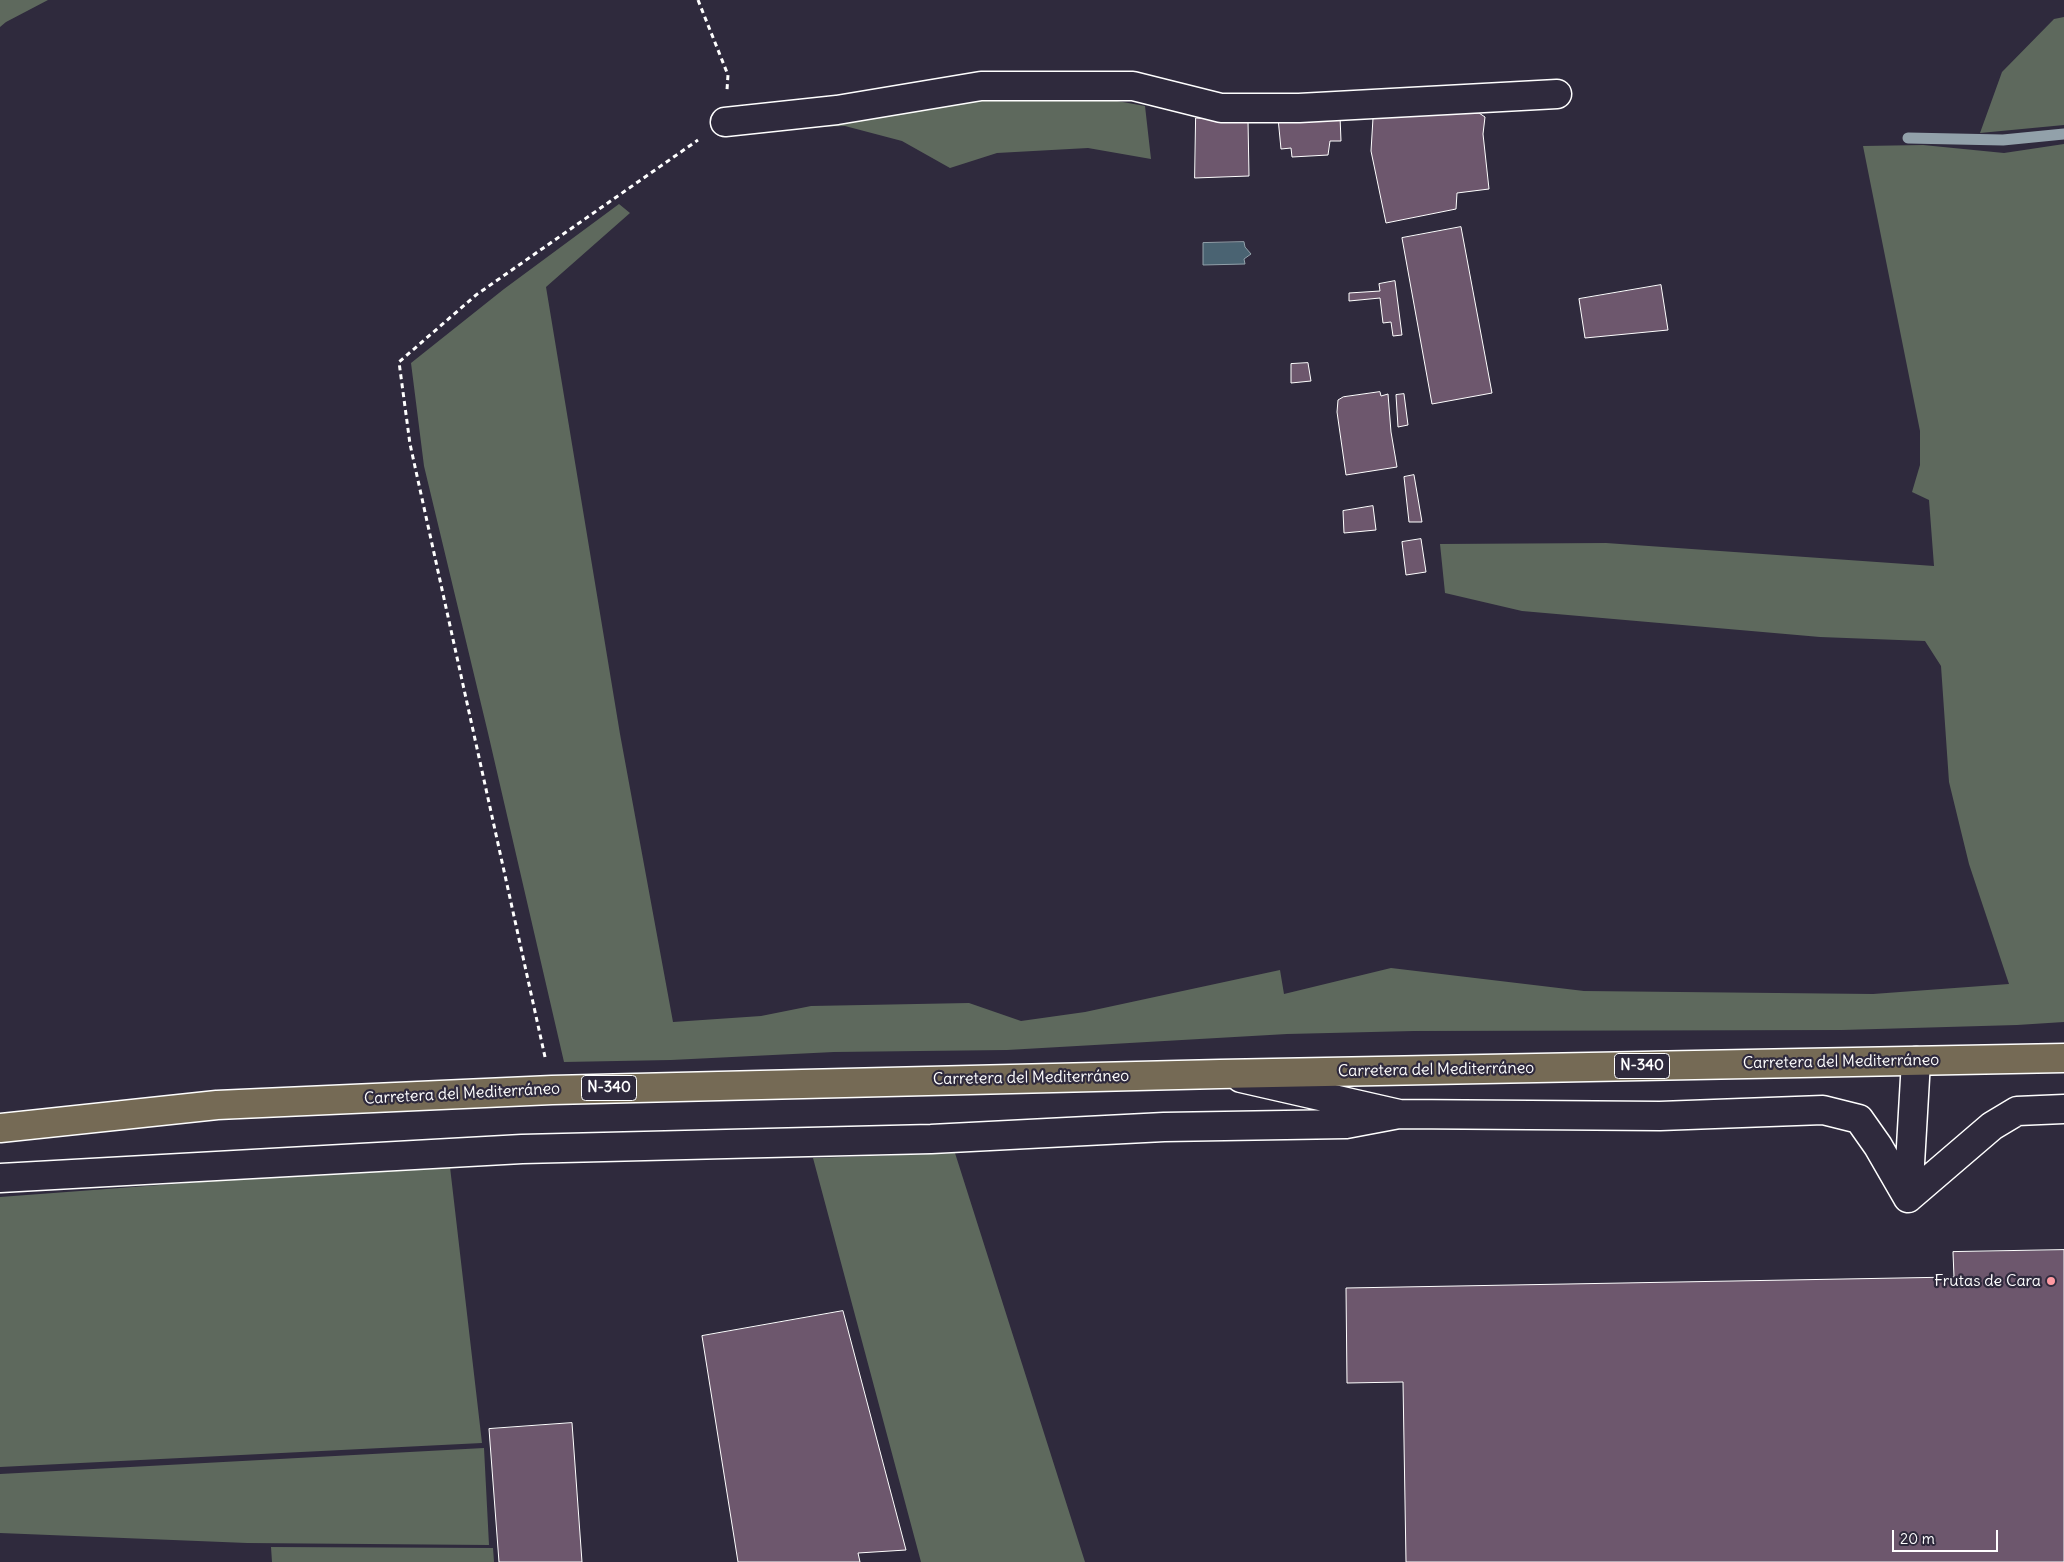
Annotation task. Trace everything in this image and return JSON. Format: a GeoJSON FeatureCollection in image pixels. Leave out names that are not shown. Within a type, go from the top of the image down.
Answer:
{"type":"FeatureCollection","features":[{"type":"Feature","properties":{"kind":"highway","name":"Carretera del Mediterráneo"},"geometry":{"type":"LineString","coordinates":[[0,1128],[217,1105],[552,1090],[1220,1074],[2064,1058]]}},
{"type":"Feature","properties":{"kind":"street"},"geometry":{"type":"LineString","coordinates":[[725,122],[837,110],[981,86],[1133,86],[1221,108],[1299,108],[1557,94]]}},
{"type":"Feature","properties":{"kind":"street"},"geometry":{"type":"LineString","coordinates":[[1908,1198],[1916,1060]]}},
{"type":"Feature","properties":{"kind":"street"},"geometry":{"type":"LineString","coordinates":[[1220,1074],[1398,1114]]}},
{"type":"Feature","properties":{"kind":"street"},"geometry":{"type":"LineString","coordinates":[[1908,1198],[1992,1126],[2018,1111],[2064,1109]]}},
{"type":"Feature","properties":{"kind":"street"},"geometry":{"type":"LineString","coordinates":[[0,1178],[522,1149],[931,1139],[1164,1127],[1346,1124],[1398,1114],[1660,1116],[1823,1110],[1858,1119],[1878,1146],[1908,1198]]}},
{"type":"Feature","properties":{"kind":"path"},"geometry":{"type":"LineString","coordinates":[[552,1090],[410,444],[399,362],[476,295],[725,122],[728,75],[698,0]]}},
{"type":"Feature","properties":{"kind":"green space"},"geometry":{"type":"Polygon","coordinates":[[[0,0],[48,0],[0,27],[0,0]]]}},
{"type":"Feature","properties":{"kind":"green space"},"geometry":{"type":"Polygon","coordinates":[[[2064,17],[2064,125],[1980,133],[2002,72],[2054,19],[2064,17]]]}},
{"type":"Feature","properties":{"kind":"green space"},"geometry":{"type":"Polygon","coordinates":[[[1095,97],[1145,106],[1151,159],[1088,148],[997,153],[950,168],[902,141],[845,126],[770,128],[979,99],[1095,97]]]}},
{"type":"Feature","properties":{"kind":"green space"},"geometry":{"type":"Polygon","coordinates":[[[2064,144],[2064,1022],[1842,1030],[1414,1031],[1287,1034],[1007,1050],[834,1052],[671,1060],[564,1062],[424,466],[411,363],[504,289],[619,204],[630,213],[546,287],[620,734],[673,1022],[761,1016],[811,1006],[969,1003],[1021,1021],[1085,1012],[1280,970],[1284,994],[1391,968],[1584,991],[1873,994],[2009,984],[1969,864],[1949,782],[1941,666],[1925,641],[1820,637],[1522,611],[1445,593],[1440,544],[1606,543],[1934,566],[1929,500],[1912,492],[1920,465],[1920,431],[1863,146],[1923,145],[2004,153],[2064,144]]]}},
{"type":"Feature","properties":{"kind":"green space"},"geometry":{"type":"Polygon","coordinates":[[[955,1153],[1085,1562],[921,1562],[813,1158],[955,1153]]]}},
{"type":"Feature","properties":{"kind":"green space"},"geometry":{"type":"Polygon","coordinates":[[[450,1167],[482,1443],[0,1467],[0,1197],[293,1175],[450,1167]]]}},
{"type":"Feature","properties":{"kind":"green space"},"geometry":{"type":"Polygon","coordinates":[[[484,1448],[489,1545],[247,1543],[0,1533],[0,1474],[484,1448]]]}},
{"type":"Feature","properties":{"kind":"green space"},"geometry":{"type":"Polygon","coordinates":[[[271,1547],[493,1548],[494,1562],[272,1562],[271,1547]]]}},
{"type":"Feature","properties":{"kind":"water"},"geometry":{"type":"Polygon","coordinates":[[[1244,242],[1245,247],[1251,254],[1244,259],[1245,264],[1203,265],[1203,243],[1244,242]]]}},
{"type":"Feature","properties":{"kind":"building"},"geometry":{"type":"Polygon","coordinates":[[[1413,111],[1479,113],[1485,117],[1483,134],[1489,189],[1457,193],[1456,209],[1386,223],[1371,151],[1373,118],[1413,111]]]}},
{"type":"Feature","properties":{"kind":"building"},"geometry":{"type":"Polygon","coordinates":[[[1340,116],[1341,141],[1330,141],[1328,155],[1292,157],[1291,148],[1281,149],[1278,118],[1340,116]]]}},
{"type":"Feature","properties":{"kind":"building"},"geometry":{"type":"Polygon","coordinates":[[[1196,118],[1248,121],[1249,176],[1195,178],[1196,118]]]}},
{"type":"Feature","properties":{"kind":"building"},"geometry":{"type":"Polygon","coordinates":[[[1461,227],[1492,393],[1432,404],[1402,238],[1461,227]]]}},
{"type":"Feature","properties":{"kind":"building"},"geometry":{"type":"Polygon","coordinates":[[[1395,281],[1402,335],[1393,336],[1391,322],[1383,323],[1380,298],[1349,301],[1349,293],[1380,291],[1379,284],[1395,281]]]}},
{"type":"Feature","properties":{"kind":"building"},"geometry":{"type":"Polygon","coordinates":[[[1661,285],[1668,330],[1585,338],[1579,299],[1661,285]]]}},
{"type":"Feature","properties":{"kind":"building"},"geometry":{"type":"Polygon","coordinates":[[[1308,363],[1311,381],[1291,383],[1291,364],[1308,363]]]}},
{"type":"Feature","properties":{"kind":"building"},"geometry":{"type":"Polygon","coordinates":[[[1380,392],[1381,396],[1388,394],[1391,432],[1397,467],[1346,475],[1337,412],[1338,400],[1343,397],[1380,392]]]}},
{"type":"Feature","properties":{"kind":"building"},"geometry":{"type":"Polygon","coordinates":[[[1404,394],[1408,425],[1398,427],[1396,395],[1404,394]]]}},
{"type":"Feature","properties":{"kind":"building"},"geometry":{"type":"Polygon","coordinates":[[[1414,475],[1422,522],[1409,522],[1404,477],[1414,475]]]}},
{"type":"Feature","properties":{"kind":"building"},"geometry":{"type":"Polygon","coordinates":[[[1373,506],[1376,530],[1344,533],[1343,511],[1373,506]]]}},
{"type":"Feature","properties":{"kind":"building"},"geometry":{"type":"Polygon","coordinates":[[[1421,539],[1426,572],[1406,575],[1402,542],[1421,539]]]}},
{"type":"Feature","properties":{"kind":"building"},"geometry":{"type":"Polygon","coordinates":[[[2064,1250],[2064,1562],[1406,1562],[1403,1382],[1347,1383],[1346,1288],[1954,1277],[1953,1252],[2064,1250]]]}},
{"type":"Feature","properties":{"kind":"building"},"geometry":{"type":"Polygon","coordinates":[[[843,1311],[906,1550],[858,1553],[860,1562],[738,1562],[702,1336],[843,1311]]]}},
{"type":"Feature","properties":{"kind":"building"},"geometry":{"type":"Polygon","coordinates":[[[572,1423],[582,1562],[499,1562],[489,1429],[572,1423]]]}},
{"type":"Feature","properties":{"kind":"waterway"},"geometry":{"type":"LineString","coordinates":[[1908,138],[2003,140],[2064,134]]}},
{"type":"Feature","properties":{"kind":"place","name":"Frutas de Cara"},"geometry":{"type":"Point","coordinates":[2051,1281]}}]}
